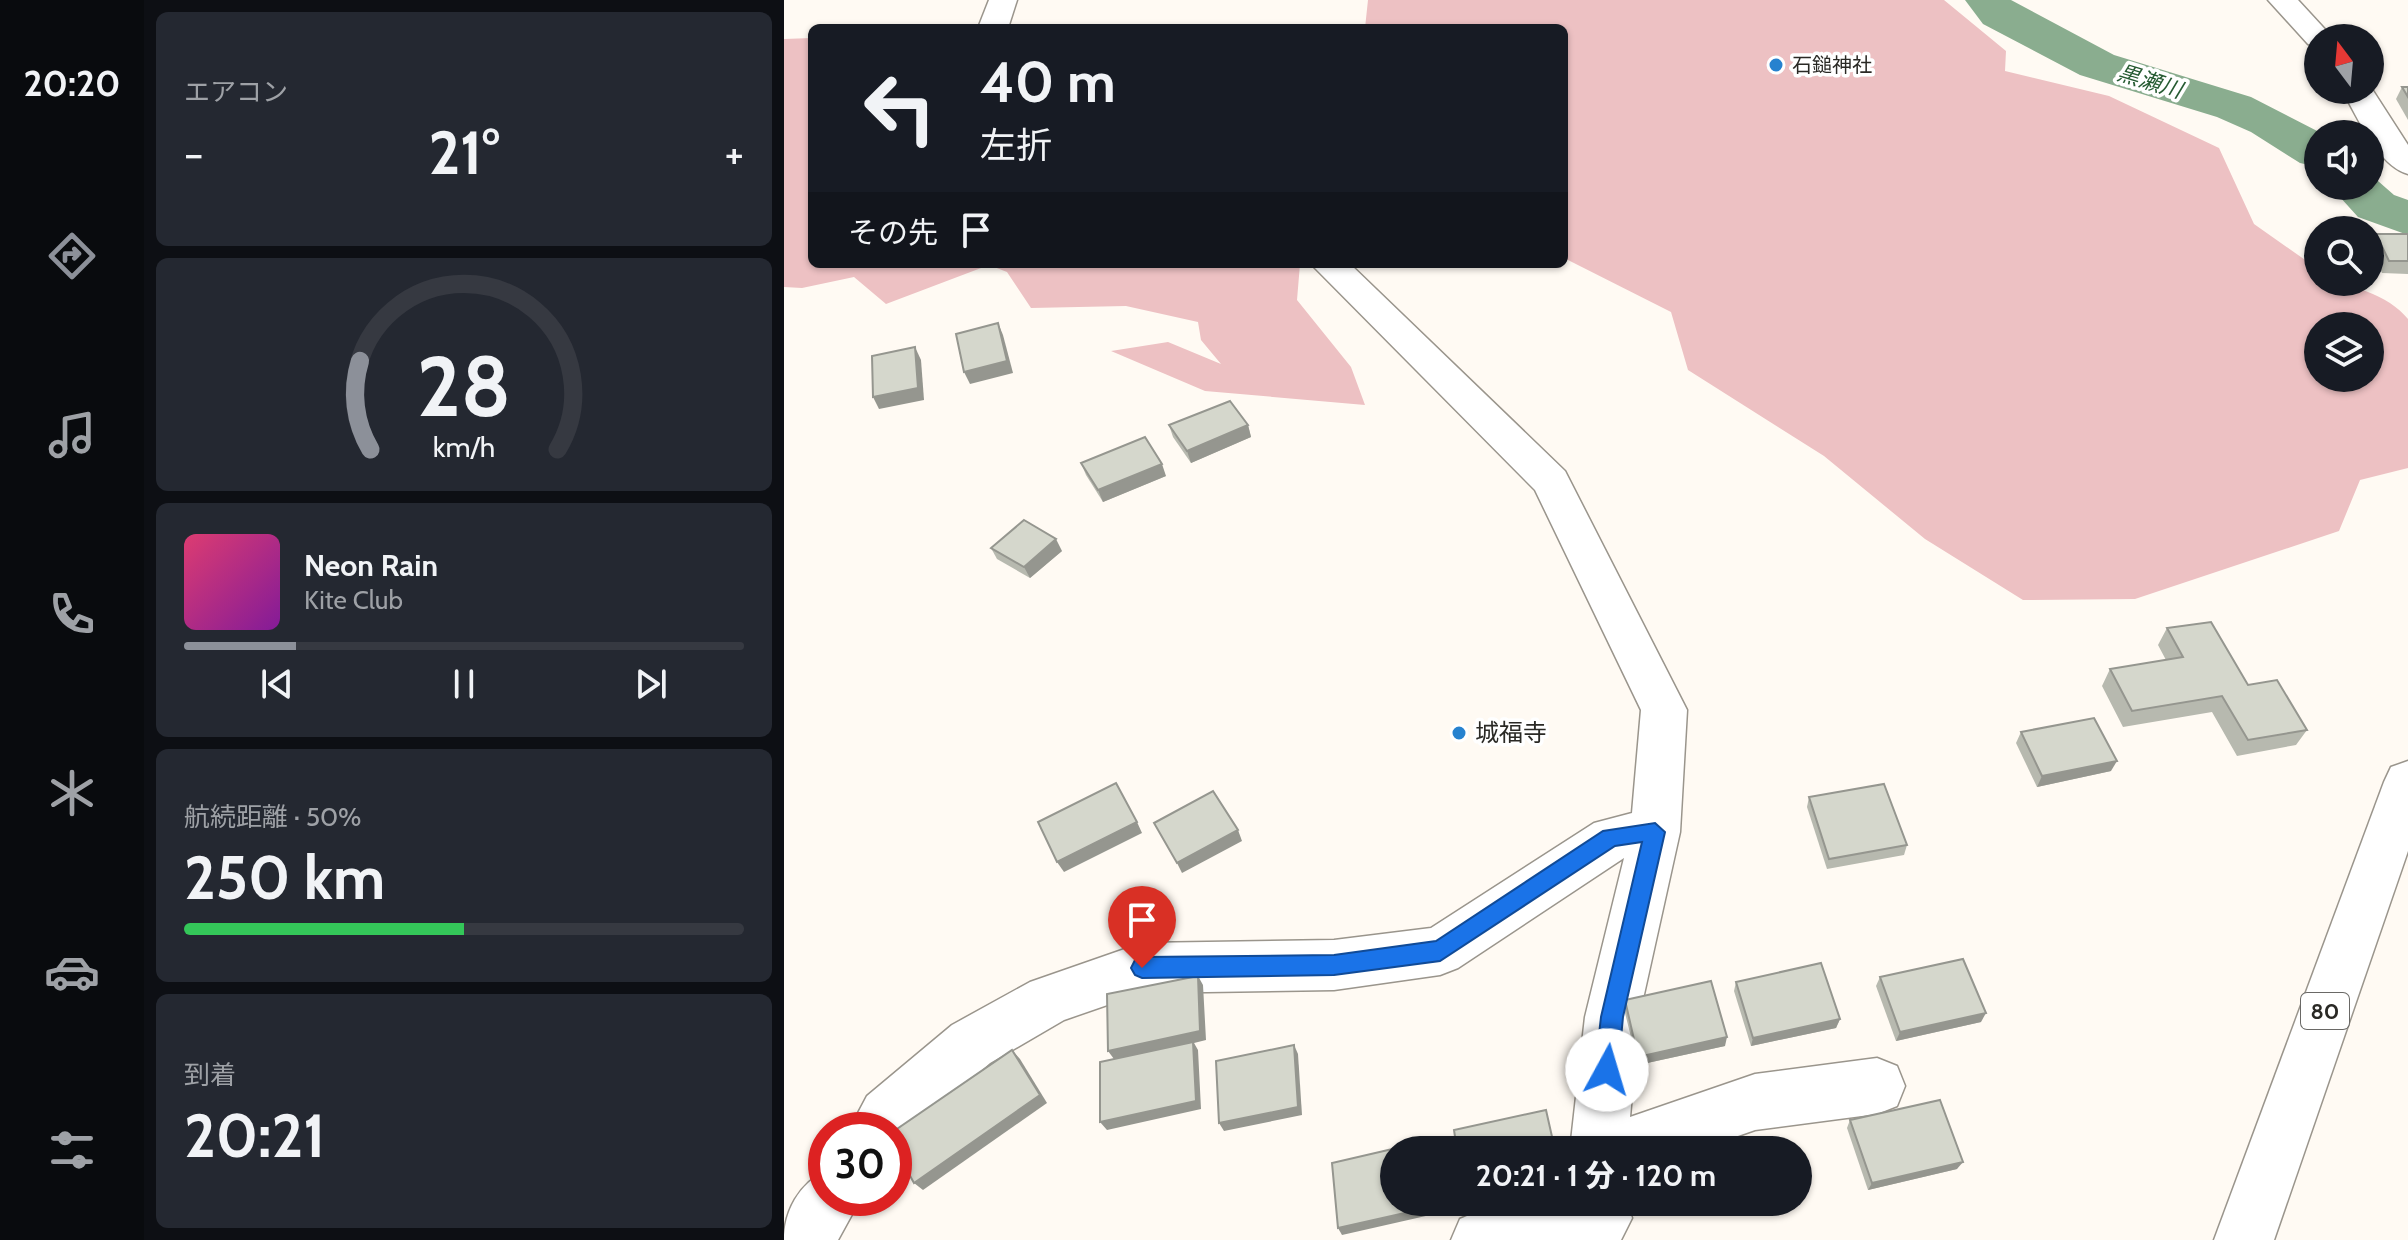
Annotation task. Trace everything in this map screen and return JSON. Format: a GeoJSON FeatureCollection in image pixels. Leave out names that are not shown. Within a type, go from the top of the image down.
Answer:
{"type":"FeatureCollection","features":[{"type":"Feature","properties":{"kind":"street"},"geometry":{"type":"LineString","coordinates":[[994,24],[1003,0]]}},
{"type":"Feature","properties":{"kind":"street"},"geometry":{"type":"LineString","coordinates":[[2282,0],[2305,24]]}},
{"type":"Feature","properties":{"kind":"street"},"geometry":{"type":"LineString","coordinates":[[2365,104],[2389,144],[2408,164]]}},
{"type":"Feature","properties":{"kind":"street"},"geometry":{"type":"LineString","coordinates":[[1333,268],[1551,481],[1664,710],[1655,832],[1612,1017],[1600,1136]]}},
{"type":"Feature","properties":{"kind":"street","name":"80"},"geometry":{"type":"LineString","coordinates":[[2244,1240],[2408,782]]}},
{"type":"Feature","properties":{"kind":"street"},"geometry":{"type":"LineString","coordinates":[[892,1112],[971,1044],[1049,1000],[1142,968],[1334,965],[1440,951],[1611,838],[1655,832]]}},
{"type":"Feature","properties":{"kind":"street"},"geometry":{"type":"LineString","coordinates":[[1657,1136],[1755,1102],[1877,1086]]}},
{"type":"Feature","properties":{"kind":"street"},"geometry":{"type":"LineString","coordinates":[[803,1240],[820,1216]]}},
{"type":"Feature","properties":{"kind":"street"},"geometry":{"type":"LineString","coordinates":[[1481,1240],[1603,1220]]}},
{"type":"Feature","properties":{"kind":"shaded area"},"geometry":{"type":"Polygon","coordinates":[[[1368,0],[1944,0],[2006,51],[2005,71],[2109,96],[2219,148],[2254,224],[2304,259],[2304,296],[2377,296],[2408,319],[2408,468],[2360,480],[2339,531],[2135,599],[2023,600],[1925,539],[1824,456],[1688,370],[1671,312],[1568,260],[1568,24],[1365,24],[1368,0]]]}},
{"type":"Feature","properties":{"kind":"shaded area"},"geometry":{"type":"Polygon","coordinates":[[[808,38],[808,268],[981,268],[886,304],[854,277],[802,288],[784,287],[784,39],[808,38]]]}},
{"type":"Feature","properties":{"kind":"shaded area"},"geometry":{"type":"Polygon","coordinates":[[[997,268],[1300,268],[1297,300],[1351,367],[1365,405],[1205,391],[1111,351],[1168,342],[1221,364],[1201,340],[1198,322],[1126,306],[1031,308],[1007,272],[997,268]]]}},
{"type":"Feature","properties":{"kind":"building"},"geometry":{"type":"Polygon","coordinates":[[[2384,234],[2408,234],[2408,261],[2389,261],[2384,251],[2384,234]]]}},
{"type":"Feature","properties":{"kind":"building"},"geometry":{"type":"Polygon","coordinates":[[[998,323],[1007,361],[964,372],[956,334],[998,323]]]}},
{"type":"Feature","properties":{"kind":"building"},"geometry":{"type":"Polygon","coordinates":[[[915,347],[918,388],[873,397],[872,356],[915,347]]]}},
{"type":"Feature","properties":{"kind":"building"},"geometry":{"type":"Polygon","coordinates":[[[1230,401],[1248,425],[1187,451],[1169,425],[1230,401]]]}},
{"type":"Feature","properties":{"kind":"building"},"geometry":{"type":"Polygon","coordinates":[[[1145,437],[1162,464],[1098,490],[1081,463],[1145,437]]]}},
{"type":"Feature","properties":{"kind":"building"},"geometry":{"type":"Polygon","coordinates":[[[1024,520],[1056,539],[1024,567],[991,548],[1024,520]]]}},
{"type":"Feature","properties":{"kind":"building"},"geometry":{"type":"Polygon","coordinates":[[[2211,622],[2248,685],[2277,680],[2307,730],[2248,740],[2222,696],[2132,711],[2110,669],[2183,657],[2167,628],[2211,622]]]}},
{"type":"Feature","properties":{"kind":"building"},"geometry":{"type":"Polygon","coordinates":[[[2094,718],[2117,761],[2042,776],[2021,732],[2094,718]]]}},
{"type":"Feature","properties":{"kind":"building"},"geometry":{"type":"Polygon","coordinates":[[[1116,783],[1137,822],[1057,862],[1038,822],[1116,783]]]}},
{"type":"Feature","properties":{"kind":"building"},"geometry":{"type":"Polygon","coordinates":[[[1884,784],[1907,845],[1829,859],[1809,797],[1884,784]]]}},
{"type":"Feature","properties":{"kind":"building"},"geometry":{"type":"Polygon","coordinates":[[[1213,791],[1238,830],[1177,863],[1154,823],[1213,791]]]}},
{"type":"Feature","properties":{"kind":"building"},"geometry":{"type":"Polygon","coordinates":[[[1963,959],[1986,1013],[1900,1032],[1880,977],[1963,959]]]}},
{"type":"Feature","properties":{"kind":"building"},"geometry":{"type":"Polygon","coordinates":[[[1821,963],[1840,1019],[1753,1038],[1736,982],[1821,963]]]}},
{"type":"Feature","properties":{"kind":"building"},"geometry":{"type":"Polygon","coordinates":[[[1198,976],[1200,1031],[1108,1051],[1107,994],[1198,976]]]}},
{"type":"Feature","properties":{"kind":"building"},"geometry":{"type":"Polygon","coordinates":[[[1711,981],[1727,1037],[1638,1057],[1625,1000],[1711,981]]]}},
{"type":"Feature","properties":{"kind":"building"},"geometry":{"type":"Polygon","coordinates":[[[1193,1042],[1196,1101],[1100,1122],[1100,1062],[1193,1042]]]}},
{"type":"Feature","properties":{"kind":"building"},"geometry":{"type":"Polygon","coordinates":[[[1294,1045],[1298,1107],[1219,1123],[1216,1061],[1294,1045]]]}},
{"type":"Feature","properties":{"kind":"building"},"geometry":{"type":"Polygon","coordinates":[[[1012,1050],[1040,1095],[914,1183],[912,1119],[1012,1050]]]}},
{"type":"Feature","properties":{"kind":"building"},"geometry":{"type":"Polygon","coordinates":[[[1940,1100],[1963,1162],[1872,1183],[1850,1120],[1940,1100]]]}},
{"type":"Feature","properties":{"kind":"building"},"geometry":{"type":"Polygon","coordinates":[[[1546,1110],[1552,1136],[1455,1136],[1454,1130],[1546,1110]]]}},
{"type":"Feature","properties":{"kind":"building"},"geometry":{"type":"Polygon","coordinates":[[[1380,1152],[1380,1216],[1391,1216],[1338,1228],[1332,1163],[1380,1152]]]}},
{"type":"Feature","properties":{"kind":"waterway","name":"黒瀬川"},"geometry":{"type":"LineString","coordinates":[[1987,0],[1999,14],[2043,34],[2097,65],[2234,107],[2268,122],[2304,144]]}},
{"type":"Feature","properties":{"kind":"waterway","name":"黒瀬川"},"geometry":{"type":"LineString","coordinates":[[2370,200],[2376,206],[2408,219]]}},
{"type":"Feature","properties":{"kind":"place","name":"石鎚神社"},"geometry":{"type":"Point","coordinates":[1776,65]}},
{"type":"Feature","properties":{"kind":"place","name":"城福寺"},"geometry":{"type":"Point","coordinates":[1459,733]}},
{"type":"Feature","properties":{"kind":"route"},"geometry":{"type":"LineString","coordinates":[[1142,968],[1334,965],[1440,951],[1611,838],[1655,832],[1612,1017],[1607,1070]]}}]}
